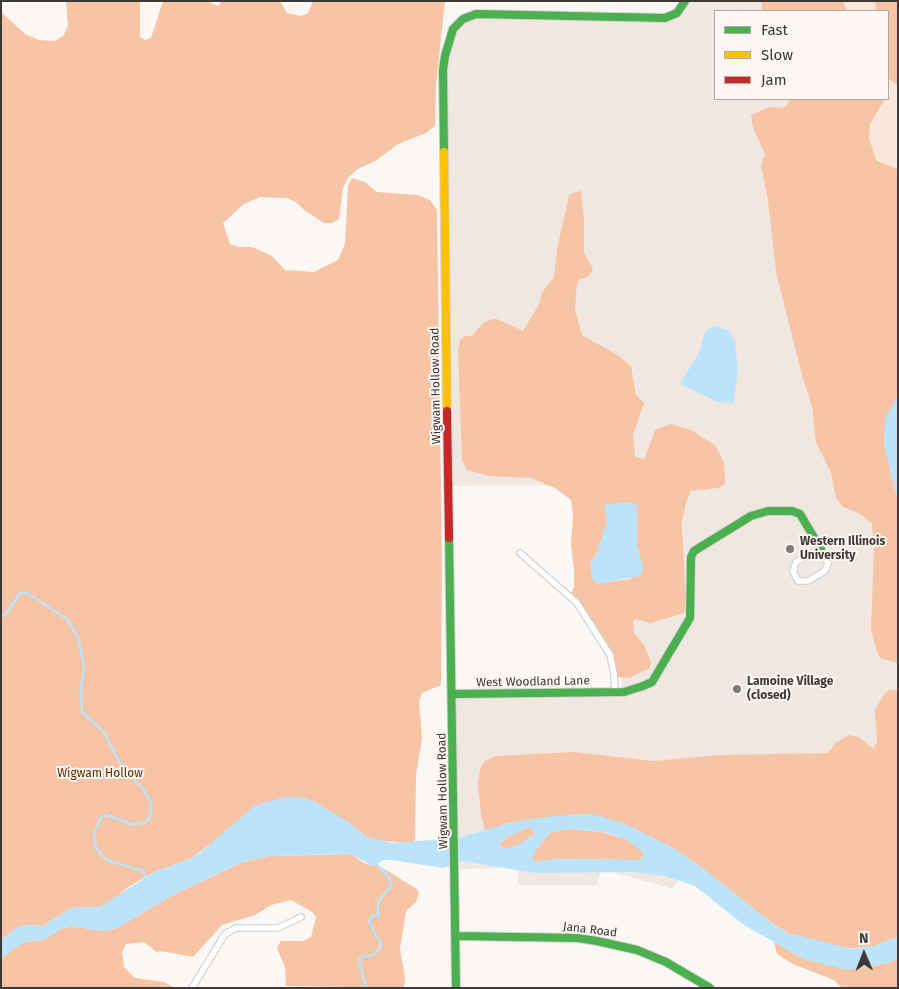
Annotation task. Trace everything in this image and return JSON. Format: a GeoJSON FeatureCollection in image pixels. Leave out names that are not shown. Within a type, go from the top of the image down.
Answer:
{"type":"FeatureCollection","features":[{"type":"Feature","properties":{"kind":"street","name":"Wigwam Hollow Road"},"geometry":{"type":"LineString","coordinates":[[456,988],[443,70],[448,42],[458,23],[476,14],[665,18],[680,10],[685,1]]}},
{"type":"Feature","properties":{"kind":"street","name":"West Woodland Lane"},"geometry":{"type":"LineString","coordinates":[[453,694],[614,692],[634,690],[652,682],[688,623],[692,612],[691,557],[694,551],[751,516],[768,511],[792,511],[800,514],[821,549]]}},
{"type":"Feature","properties":{"kind":"street"},"geometry":{"type":"LineString","coordinates":[[821,549],[828,563],[825,571],[808,581],[802,582],[796,578],[793,569],[796,562],[821,549]]}},
{"type":"Feature","properties":{"kind":"street"},"geometry":{"type":"LineString","coordinates":[[520,553],[577,602],[610,655],[614,674],[614,692]]}},
{"type":"Feature","properties":{"kind":"street"},"geometry":{"type":"LineString","coordinates":[[192,988],[220,938],[230,930],[278,928],[301,917]]}},
{"type":"Feature","properties":{"kind":"street","name":"Jana Road"},"geometry":{"type":"LineString","coordinates":[[456,936],[578,938],[597,941],[626,947],[658,959],[684,971],[710,988]]}},
{"type":"Feature","properties":{"kind":"shaded area","name":"Western Illinois University"},"geometry":{"type":"Polygon","coordinates":[[[685,1],[898,1],[898,988],[685,866],[673,889],[601,869],[597,885],[518,885],[518,868],[455,869],[453,694],[622,692],[622,660],[591,612],[685,611],[682,484],[449,486],[443,70],[453,29],[470,16],[671,16],[685,1]]]}},
{"type":"Feature","properties":{"kind":"shaded area"},"geometry":{"type":"Polygon","coordinates":[[[838,1],[898,1],[898,395],[852,100],[889,100],[889,10],[839,10],[838,1]]]}},
{"type":"Feature","properties":{"kind":"green space","name":"Wigwam Hollow"},"geometry":{"type":"Polygon","coordinates":[[[66,1],[140,1],[140,37],[145,40],[151,38],[163,1],[207,1],[218,6],[222,1],[280,1],[287,13],[301,16],[308,13],[313,1],[445,1],[436,84],[435,126],[426,133],[398,144],[377,160],[356,170],[348,178],[343,188],[339,219],[332,223],[324,223],[304,210],[296,202],[287,198],[260,197],[244,204],[223,223],[230,244],[238,247],[252,247],[272,256],[285,270],[314,272],[338,260],[345,244],[348,186],[352,178],[365,182],[377,192],[418,195],[430,200],[437,210],[442,564],[441,685],[422,693],[419,701],[422,738],[416,775],[415,843],[380,841],[367,837],[348,822],[219,838],[190,859],[154,872],[128,887],[111,902],[100,907],[71,908],[43,926],[25,925],[14,930],[1,940],[1,12],[25,34],[39,40],[55,41],[64,35],[68,25],[66,1]]]}},
{"type":"Feature","properties":{"kind":"green space"},"geometry":{"type":"Polygon","coordinates":[[[762,1],[843,1],[847,10],[762,10],[762,1]]]}},
{"type":"Feature","properties":{"kind":"green space"},"geometry":{"type":"Polygon","coordinates":[[[875,1],[898,1],[898,86],[889,79],[889,10],[876,10],[875,1]]]}},
{"type":"Feature","properties":{"kind":"green space"},"geometry":{"type":"Polygon","coordinates":[[[790,100],[884,100],[870,124],[869,139],[877,161],[898,169],[898,395],[889,467],[898,500],[898,663],[882,659],[878,655],[871,630],[874,547],[872,524],[859,513],[843,507],[836,498],[831,473],[816,442],[812,406],[803,379],[776,272],[768,201],[761,165],[765,155],[753,127],[751,115],[770,107],[785,108],[790,100]]]}},
{"type":"Feature","properties":{"kind":"green space"},"geometry":{"type":"Polygon","coordinates":[[[581,191],[584,219],[584,252],[593,269],[589,276],[579,280],[577,283],[575,310],[582,335],[619,356],[631,366],[636,395],[644,403],[633,435],[635,456],[644,460],[655,430],[671,424],[691,430],[715,445],[724,462],[725,484],[718,488],[691,491],[686,502],[682,523],[686,603],[684,613],[651,623],[635,619],[633,621],[634,633],[644,645],[651,662],[650,668],[629,678],[615,677],[613,664],[571,596],[574,586],[574,571],[571,544],[573,516],[571,500],[555,488],[531,478],[489,476],[467,470],[462,460],[458,351],[460,340],[465,336],[472,336],[483,323],[492,319],[497,319],[523,331],[540,303],[541,294],[554,277],[557,249],[569,196],[572,193],[581,191]],[[637,507],[606,517],[607,522],[596,556],[592,561],[601,583],[630,579],[643,568],[637,546],[637,507]]]}},
{"type":"Feature","properties":{"kind":"green space"},"geometry":{"type":"Polygon","coordinates":[[[890,690],[898,690],[898,937],[874,946],[844,949],[788,933],[774,925],[705,870],[673,848],[625,824],[587,814],[508,823],[485,831],[481,814],[478,783],[480,769],[485,761],[496,756],[573,752],[653,761],[721,755],[828,753],[835,743],[849,735],[859,737],[873,749],[877,742],[875,710],[885,693],[890,690]]]}},
{"type":"Feature","properties":{"kind":"green space"},"geometry":{"type":"Polygon","coordinates":[[[530,827],[535,834],[518,845],[504,849],[499,844],[508,837],[530,827]]]}},
{"type":"Feature","properties":{"kind":"green space"},"geometry":{"type":"Polygon","coordinates":[[[570,829],[601,832],[626,839],[643,852],[643,856],[639,860],[555,859],[536,862],[532,859],[536,850],[548,835],[552,832],[570,829]]]}},
{"type":"Feature","properties":{"kind":"green space"},"geometry":{"type":"Polygon","coordinates":[[[351,854],[364,863],[372,866],[376,864],[417,889],[419,893],[416,902],[406,911],[400,949],[405,978],[404,988],[286,986],[285,967],[277,948],[281,941],[303,941],[311,937],[316,917],[312,912],[291,900],[271,905],[255,915],[222,925],[193,957],[160,951],[158,953],[144,942],[126,944],[122,952],[124,967],[135,978],[164,982],[175,988],[1,988],[1,958],[24,942],[43,940],[63,928],[71,926],[102,931],[117,928],[171,896],[240,863],[269,856],[351,854]]]}},
{"type":"Feature","properties":{"kind":"green space"},"geometry":{"type":"Polygon","coordinates":[[[774,942],[804,959],[885,964],[898,959],[898,988],[842,988],[834,980],[793,964],[777,954],[774,942]]]}},
{"type":"Feature","properties":{"kind":"water"},"geometry":{"type":"Polygon","coordinates":[[[714,326],[728,330],[735,341],[738,374],[733,404],[716,401],[680,384],[700,351],[704,335],[708,329],[714,326]]]}},
{"type":"Feature","properties":{"kind":"water"},"geometry":{"type":"Polygon","coordinates":[[[898,395],[898,500],[884,445],[885,419],[898,395]]]}},
{"type":"Feature","properties":{"kind":"water"},"geometry":{"type":"Polygon","coordinates":[[[625,502],[635,503],[637,506],[637,546],[643,568],[642,573],[640,576],[597,584],[592,578],[591,561],[596,556],[607,522],[604,505],[625,502]]]}},
{"type":"Feature","properties":{"kind":"water"},"geometry":{"type":"Polygon","coordinates":[[[284,797],[305,798],[348,822],[367,837],[392,843],[458,838],[508,823],[553,816],[587,814],[600,816],[625,824],[673,848],[705,870],[774,925],[788,933],[853,949],[874,946],[898,937],[898,959],[885,964],[847,970],[804,959],[744,925],[695,886],[665,876],[632,872],[536,873],[463,861],[443,868],[392,860],[384,860],[372,866],[351,854],[269,856],[240,863],[171,896],[117,928],[102,931],[71,926],[63,928],[43,940],[24,942],[1,958],[1,940],[14,930],[25,925],[43,926],[71,908],[100,907],[154,872],[190,859],[201,852],[254,806],[284,797]],[[530,827],[503,839],[499,845],[504,849],[518,845],[535,834],[530,827]],[[570,829],[552,832],[548,835],[532,858],[536,862],[555,859],[639,860],[643,856],[643,852],[626,839],[601,831],[570,829]]]}},
{"type":"Feature","properties":{"kind":"waterway"},"geometry":{"type":"LineString","coordinates":[[1,616],[6,614],[20,593],[27,593],[67,619],[78,637],[84,665],[81,690],[82,712],[103,731],[121,765],[144,790],[151,803],[151,815],[146,822],[139,824],[131,824],[107,815],[101,817],[94,833],[96,848],[105,859],[144,871],[144,881]]}},
{"type":"Feature","properties":{"kind":"waterway"},"geometry":{"type":"LineString","coordinates":[[366,988],[359,961],[360,957],[372,955],[379,950],[381,944],[369,922],[372,916],[378,916],[378,901],[392,885],[389,877],[378,866],[377,861]]}},
{"type":"Feature","properties":{"kind":"traffic: fast"},"geometry":{"type":"LineString","coordinates":[[444,152],[443,70],[453,29],[463,19],[476,14],[665,18],[677,13],[685,1]]}},
{"type":"Feature","properties":{"kind":"traffic: fast"},"geometry":{"type":"LineString","coordinates":[[453,694],[624,692],[643,686],[652,682],[690,618],[691,557],[694,551],[751,516],[768,511],[792,511],[800,514],[821,549]]}},
{"type":"Feature","properties":{"kind":"traffic: fast"},"geometry":{"type":"LineString","coordinates":[[449,538],[456,988]]}},
{"type":"Feature","properties":{"kind":"traffic: fast"},"geometry":{"type":"LineString","coordinates":[[456,936],[578,938],[597,941],[637,950],[666,962],[710,988]]}},
{"type":"Feature","properties":{"kind":"traffic: slow"},"geometry":{"type":"LineString","coordinates":[[444,152],[447,411]]}},
{"type":"Feature","properties":{"kind":"traffic: jam"},"geometry":{"type":"LineString","coordinates":[[447,411],[449,538]]}},
{"type":"Feature","properties":{"kind":"place","name":"Western Illinois University"},"geometry":{"type":"Point","coordinates":[790,549]}},
{"type":"Feature","properties":{"kind":"place","name":"Lamoine Village (closed)"},"geometry":{"type":"Point","coordinates":[737,689]}}]}
